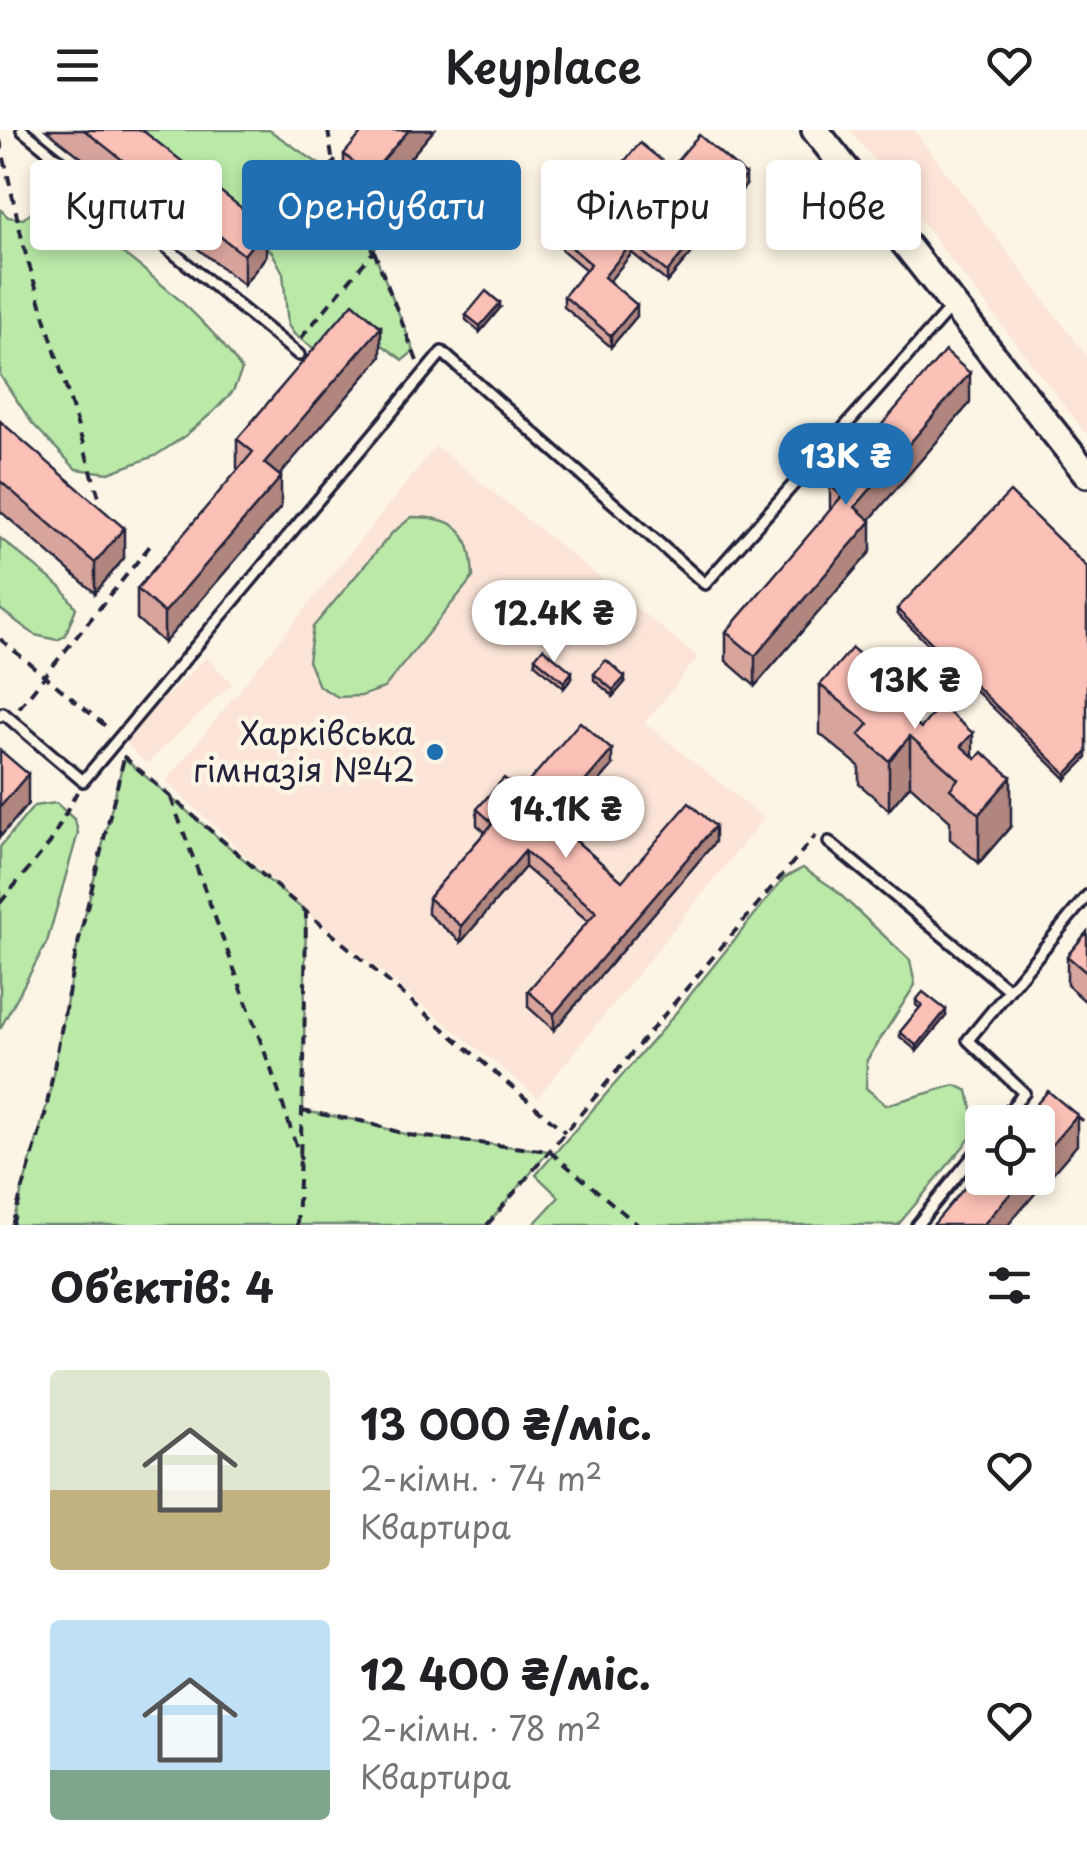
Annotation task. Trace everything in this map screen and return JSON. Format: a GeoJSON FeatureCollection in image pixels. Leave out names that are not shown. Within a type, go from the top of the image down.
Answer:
{"type":"FeatureCollection","features":[{"type":"Feature","properties":{"kind":"street"},"geometry":{"type":"LineString","coordinates":[[815,130],[1087,474]]}},
{"type":"Feature","properties":{"kind":"lane"},"geometry":{"type":"LineString","coordinates":[[22,130],[296,352]]}},
{"type":"Feature","properties":{"kind":"lane"},"geometry":{"type":"LineString","coordinates":[[5,718],[82,781],[442,352],[705,584],[952,306]]}},
{"type":"Feature","properties":{"kind":"lane"},"geometry":{"type":"LineString","coordinates":[[829,842],[1009,990]]}},
{"type":"Feature","properties":{"kind":"lane"},"geometry":{"type":"LineString","coordinates":[[1014,1105],[1024,1093],[968,1040],[1087,896]]}},
{"type":"Feature","properties":{"kind":"lane"},"geometry":{"type":"LineString","coordinates":[[917,1225],[965,1165]]}},
{"type":"Feature","properties":{"kind":"path"},"geometry":{"type":"LineString","coordinates":[[328,130],[332,160]]}},
{"type":"Feature","properties":{"kind":"path"},"geometry":{"type":"LineString","coordinates":[[0,140],[24,248],[100,497]]}},
{"type":"Feature","properties":{"kind":"path"},"geometry":{"type":"LineString","coordinates":[[335,160],[339,155]]}},
{"type":"Feature","properties":{"kind":"path"},"geometry":{"type":"LineString","coordinates":[[372,250],[402,316],[422,375]]}},
{"type":"Feature","properties":{"kind":"path"},"geometry":{"type":"LineString","coordinates":[[296,352],[374,252]]}},
{"type":"Feature","properties":{"kind":"path"},"geometry":{"type":"LineString","coordinates":[[5,718],[45,676],[153,542]]}},
{"type":"Feature","properties":{"kind":"path"},"geometry":{"type":"LineString","coordinates":[[0,639],[120,738]]}},
{"type":"Feature","properties":{"kind":"path"},"geometry":{"type":"LineString","coordinates":[[112,747],[565,1132]]}},
{"type":"Feature","properties":{"kind":"path"},"geometry":{"type":"LineString","coordinates":[[12,1225],[45,1115],[76,952],[124,758]]}},
{"type":"Feature","properties":{"kind":"path"},"geometry":{"type":"LineString","coordinates":[[0,903],[50,844],[82,781]]}},
{"type":"Feature","properties":{"kind":"path"},"geometry":{"type":"LineString","coordinates":[[170,796],[272,1072],[300,1160]]}},
{"type":"Feature","properties":{"kind":"path"},"geometry":{"type":"LineString","coordinates":[[487,1225],[810,840],[820,831],[829,842]]}},
{"type":"Feature","properties":{"kind":"path"},"geometry":{"type":"LineString","coordinates":[[297,1225],[306,912]]}},
{"type":"Feature","properties":{"kind":"path"},"geometry":{"type":"LineString","coordinates":[[1064,1106],[1087,1124]]}},
{"type":"Feature","properties":{"kind":"path"},"geometry":{"type":"LineString","coordinates":[[302,1112],[360,1121],[408,1135],[549,1152],[638,1225]]}},
{"type":"Feature","properties":{"kind":"shaded area"},"geometry":{"type":"Polygon","coordinates":[[[850,130],[914,130],[1087,356],[1087,435],[921,221],[921,160],[873,160],[850,130]]]}},
{"type":"Feature","properties":{"kind":"shaded area","name":"Харківська гімназія №42"},"geometry":{"type":"Polygon","coordinates":[[[436,446],[698,657],[645,723],[764,818],[538,1097],[306,912],[166,781],[436,446]]]}},
{"type":"Feature","properties":{"kind":"shaded area"},"geometry":{"type":"Polygon","coordinates":[[[207,657],[232,684],[146,764],[122,738],[207,657]]]}},
{"type":"Feature","properties":{"kind":"green space"},"geometry":{"type":"Polygon","coordinates":[[[117,130],[269,130],[313,160],[242,160],[242,228],[222,213],[222,160],[155,160],[117,130]]]}},
{"type":"Feature","properties":{"kind":"green space"},"geometry":{"type":"Polygon","coordinates":[[[0,209],[8,217],[23,219],[30,214],[30,250],[120,250],[131,259],[180,300],[223,345],[242,370],[233,391],[185,436],[155,456],[109,473],[76,469],[32,423],[0,375],[0,209]]]}},
{"type":"Feature","properties":{"kind":"green space"},"geometry":{"type":"Polygon","coordinates":[[[269,250],[375,250],[414,351],[403,360],[363,331],[313,348],[288,325],[283,273],[269,250]]]}},
{"type":"Feature","properties":{"kind":"green space"},"geometry":{"type":"Polygon","coordinates":[[[412,517],[441,520],[459,530],[469,548],[473,577],[384,688],[361,696],[338,697],[319,686],[308,661],[313,627],[392,533],[412,517]]]}},
{"type":"Feature","properties":{"kind":"green space"},"geometry":{"type":"Polygon","coordinates":[[[0,538],[62,588],[76,608],[65,636],[57,640],[35,635],[0,609],[0,538]]]}},
{"type":"Feature","properties":{"kind":"green space"},"geometry":{"type":"Polygon","coordinates":[[[124,758],[306,912],[303,1111],[408,1135],[549,1151],[487,1225],[12,1225],[48,1101],[76,952],[124,758]]]}},
{"type":"Feature","properties":{"kind":"green space"},"geometry":{"type":"Polygon","coordinates":[[[56,803],[75,820],[78,833],[47,942],[0,1029],[0,847],[34,806],[56,803]]]}},
{"type":"Feature","properties":{"kind":"green space"},"geometry":{"type":"Polygon","coordinates":[[[803,868],[833,888],[910,960],[915,985],[867,1060],[866,1088],[886,1105],[955,1085],[968,1091],[971,1105],[965,1105],[965,1144],[898,1225],[533,1225],[559,1197],[536,1175],[666,1025],[784,878],[803,868]]]}},
{"type":"Feature","properties":{"kind":"building"},"geometry":{"type":"Polygon","coordinates":[[[84,130],[142,130],[180,160],[122,160],[84,130]]]}},
{"type":"Feature","properties":{"kind":"building"},"geometry":{"type":"Polygon","coordinates":[[[364,130],[409,130],[383,160],[351,160],[344,154],[364,130]]]}},
{"type":"Feature","properties":{"kind":"building"},"geometry":{"type":"Polygon","coordinates":[[[699,135],[728,160],[678,160],[699,135]]]}},
{"type":"Feature","properties":{"kind":"building"},"geometry":{"type":"Polygon","coordinates":[[[640,143],[661,160],[626,160],[640,143]]]}},
{"type":"Feature","properties":{"kind":"building"},"geometry":{"type":"Polygon","coordinates":[[[222,193],[242,208],[242,250],[248,250],[244,255],[222,238],[222,193]]]}},
{"type":"Feature","properties":{"kind":"building"},"geometry":{"type":"Polygon","coordinates":[[[575,250],[626,250],[604,277],[637,305],[611,336],[564,296],[591,264],[575,250]]]}},
{"type":"Feature","properties":{"kind":"building"},"geometry":{"type":"Polygon","coordinates":[[[640,250],[685,250],[667,272],[640,250]]]}},
{"type":"Feature","properties":{"kind":"building"},"geometry":{"type":"Polygon","coordinates":[[[486,291],[500,303],[480,326],[466,315],[486,291]]]}},
{"type":"Feature","properties":{"kind":"building"},"geometry":{"type":"Polygon","coordinates":[[[353,303],[381,327],[264,463],[281,477],[164,613],[137,589],[253,452],[237,439],[353,303]]]}},
{"type":"Feature","properties":{"kind":"building"},"geometry":{"type":"Polygon","coordinates":[[[945,351],[970,373],[855,507],[871,521],[755,656],[726,632],[842,496],[830,485],[945,351]]]}},
{"type":"Feature","properties":{"kind":"building"},"geometry":{"type":"Polygon","coordinates":[[[0,421],[124,528],[95,563],[0,481],[0,421]]]}},
{"type":"Feature","properties":{"kind":"building"},"geometry":{"type":"Polygon","coordinates":[[[1010,492],[1087,567],[1087,752],[1066,774],[897,609],[1010,492]]]}},
{"type":"Feature","properties":{"kind":"building"},"geometry":{"type":"Polygon","coordinates":[[[543,648],[572,672],[564,682],[535,658],[543,648]]]}},
{"type":"Feature","properties":{"kind":"building"},"geometry":{"type":"Polygon","coordinates":[[[852,648],[882,674],[869,690],[886,704],[889,700],[921,728],[940,705],[973,733],[961,746],[976,759],[982,752],[1011,777],[979,814],[950,789],[958,779],[910,736],[889,761],[859,735],[869,724],[820,685],[852,648]]]}},
{"type":"Feature","properties":{"kind":"building"},"geometry":{"type":"Polygon","coordinates":[[[606,660],[625,677],[613,690],[594,674],[606,660]]]}},
{"type":"Feature","properties":{"kind":"building"},"geometry":{"type":"Polygon","coordinates":[[[580,722],[612,750],[552,820],[622,881],[689,803],[715,826],[554,1014],[528,991],[596,912],[525,851],[461,926],[428,898],[493,823],[477,809],[504,778],[520,792],[580,722]]]}},
{"type":"Feature","properties":{"kind":"building"},"geometry":{"type":"Polygon","coordinates":[[[0,750],[28,774],[0,807],[0,750]]]}},
{"type":"Feature","properties":{"kind":"building"},"geometry":{"type":"Polygon","coordinates":[[[1087,932],[1087,973],[1067,956],[1087,932]]]}},
{"type":"Feature","properties":{"kind":"building"},"geometry":{"type":"Polygon","coordinates":[[[923,992],[946,1010],[917,1046],[900,1032],[922,1005],[916,1000],[923,992]]]}},
{"type":"Feature","properties":{"kind":"building"},"geometry":{"type":"Polygon","coordinates":[[[1048,1091],[1077,1115],[1055,1141],[1055,1105],[1036,1105],[1048,1091]]]}},
{"type":"Feature","properties":{"kind":"building"},"geometry":{"type":"Polygon","coordinates":[[[965,1187],[965,1195],[1009,1195],[983,1225],[933,1225],[965,1187]]]}},
{"type":"Feature","properties":{"kind":"place","name":"Харківська гімназія №42"},"geometry":{"type":"Point","coordinates":[435,752]}}]}
